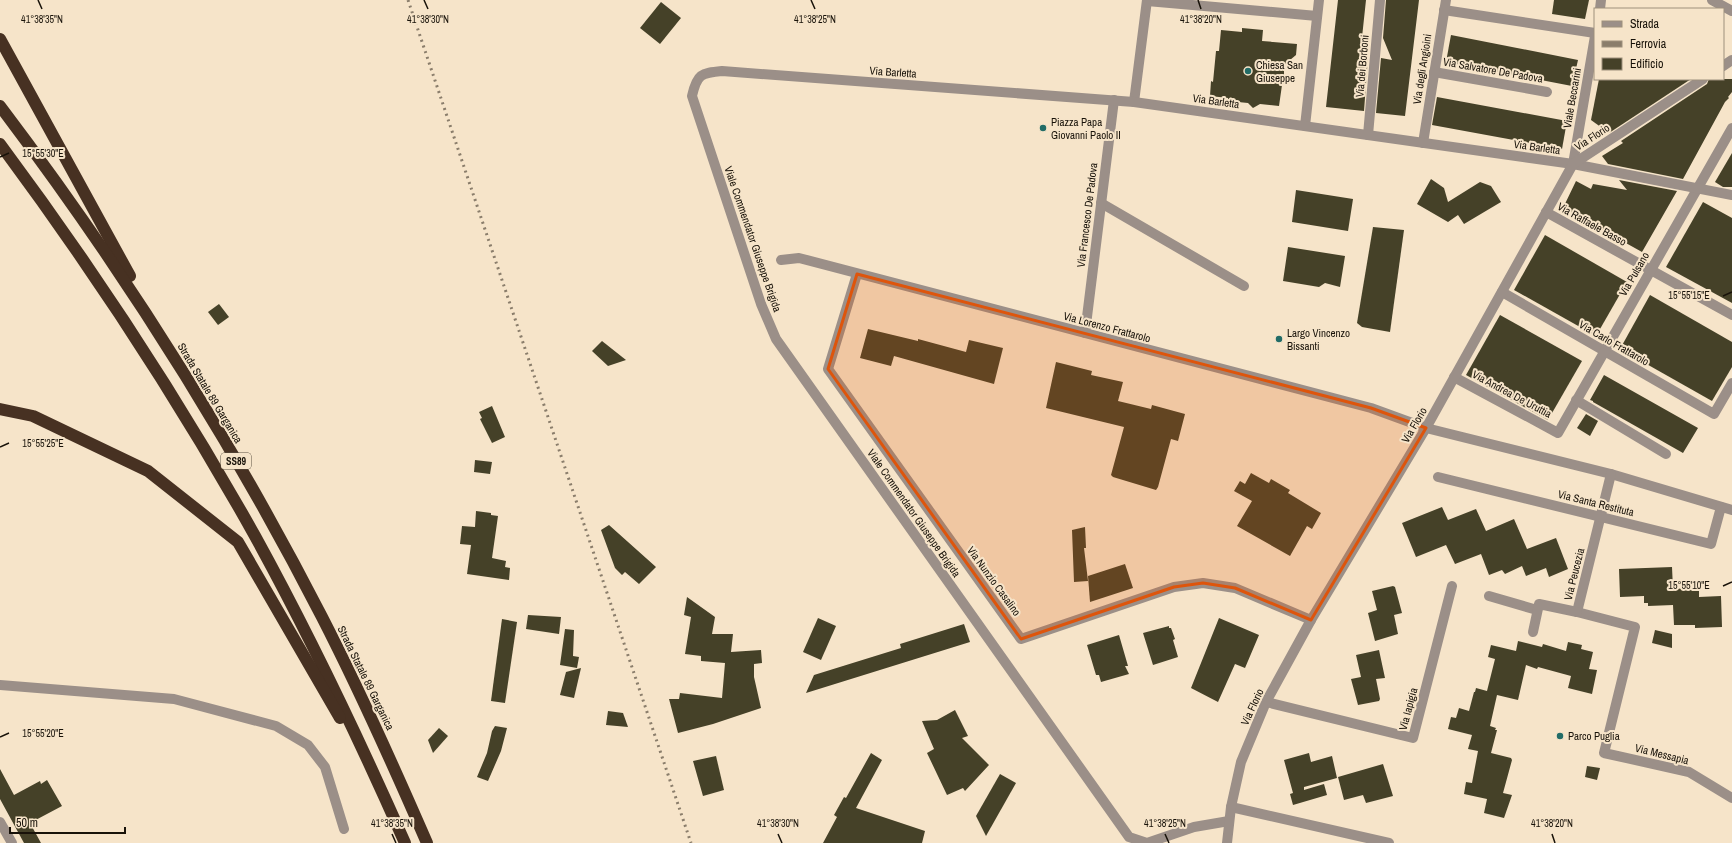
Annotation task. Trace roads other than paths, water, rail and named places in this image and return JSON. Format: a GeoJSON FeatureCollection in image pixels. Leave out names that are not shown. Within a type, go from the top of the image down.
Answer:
{"type":"FeatureCollection","features":[{"type":"Feature","properties":{"kind":"highway","name":"SS89"},"geometry":{"type":"LineString","coordinates":[[0,39],[176,360]]}},
{"type":"Feature","properties":{"kind":"highway","name":"Strada Statale 89 Garganica"},"geometry":{"type":"LineString","coordinates":[[0,106],[89,228],[176,360],[274,526],[368,710],[427,843]]}},
{"type":"Feature","properties":{"kind":"highway","name":"SS89"},"geometry":{"type":"LineString","coordinates":[[0,144],[59,224],[116,308],[211,460],[255,535],[321,662],[382,790],[405,843]]}},
{"type":"Feature","properties":{"kind":"highway"},"geometry":{"type":"LineString","coordinates":[[0,409],[33,416],[148,471],[238,542],[382,790]]}},
{"type":"Feature","properties":{"kind":"street"},"geometry":{"type":"LineString","coordinates":[[1305,126],[1319,0]]}},
{"type":"Feature","properties":{"kind":"street","name":"Via dei Borboni"},"geometry":{"type":"LineString","coordinates":[[1368,135],[1380,0]]}},
{"type":"Feature","properties":{"kind":"street"},"geometry":{"type":"LineString","coordinates":[[1712,0],[1732,11]]}},
{"type":"Feature","properties":{"kind":"street"},"geometry":{"type":"LineString","coordinates":[[1134,102],[1147,1],[1317,16]]}},
{"type":"Feature","properties":{"kind":"street"},"geometry":{"type":"LineString","coordinates":[[1445,5],[1594,32]]}},
{"type":"Feature","properties":{"kind":"street","name":"Via degli Angioini"},"geometry":{"type":"LineString","coordinates":[[1423,143],[1445,5]]}},
{"type":"Feature","properties":{"kind":"street","name":"Viale Beccarini"},"geometry":{"type":"LineString","coordinates":[[1573,164],[1594,42]]}},
{"type":"Feature","properties":{"kind":"street","name":"Via Barletta"},"geometry":{"type":"LineString","coordinates":[[695,82],[705,73],[722,71],[1134,102],[1573,164],[1732,195]]}},
{"type":"Feature","properties":{"kind":"street","name":"Via Salvatore De Padova"},"geometry":{"type":"LineString","coordinates":[[1434,72],[1547,92]]}},
{"type":"Feature","properties":{"kind":"street","name":"Via Florio"},"geometry":{"type":"LineString","coordinates":[[1227,843],[1231,807],[1241,762],[1266,702],[1311,620],[1426,428],[1573,164],[1701,80]]}},
{"type":"Feature","properties":{"kind":"street","name":"Viale Commendator Giuseppe Brigida"},"geometry":{"type":"LineString","coordinates":[[695,82],[692,96],[761,304],[776,339],[1129,837],[1147,843],[1194,827],[1229,821]]}},
{"type":"Feature","properties":{"kind":"street","name":"Via Francesco De Padova"},"geometry":{"type":"LineString","coordinates":[[1085,334],[1114,100]]}},
{"type":"Feature","properties":{"kind":"street","name":"Via Pulsano"},"geometry":{"type":"LineString","coordinates":[[1558,432],[1732,128]]}},
{"type":"Feature","properties":{"kind":"street"},"geometry":{"type":"LineString","coordinates":[[1101,203],[1244,286]]}},
{"type":"Feature","properties":{"kind":"street","name":"Via Raffaele Basso"},"geometry":{"type":"LineString","coordinates":[[1546,212],[1732,315]]}},
{"type":"Feature","properties":{"kind":"street","name":"Via Lorenzo Frattarolo"},"geometry":{"type":"LineString","coordinates":[[781,260],[799,258],[1371,408],[1426,428]]}},
{"type":"Feature","properties":{"kind":"street","name":"Via Nunzio Casalino"},"geometry":{"type":"LineString","coordinates":[[857,274],[828,369],[1021,639],[1174,587],[1203,583],[1235,588],[1311,620]]}},
{"type":"Feature","properties":{"kind":"street","name":"Via Carlo Frattarolo"},"geometry":{"type":"LineString","coordinates":[[1502,292],[1714,414],[1732,383]]}},
{"type":"Feature","properties":{"kind":"street","name":"Via Andrea De Uruttia"},"geometry":{"type":"LineString","coordinates":[[1454,377],[1558,432]]}},
{"type":"Feature","properties":{"kind":"street"},"geometry":{"type":"LineString","coordinates":[[1576,400],[1666,454]]}},
{"type":"Feature","properties":{"kind":"street"},"geometry":{"type":"LineString","coordinates":[[1426,428],[1612,474],[1721,508],[1732,510]]}},
{"type":"Feature","properties":{"kind":"street","name":"Via Peucezia"},"geometry":{"type":"LineString","coordinates":[[1604,753],[1636,627],[1577,612],[1612,474]]}},
{"type":"Feature","properties":{"kind":"street","name":"Via Santa Restituta"},"geometry":{"type":"LineString","coordinates":[[1438,477],[1712,544],[1721,508]]}},
{"type":"Feature","properties":{"kind":"street","name":"Via Iapigia"},"geometry":{"type":"LineString","coordinates":[[1266,702],[1413,738],[1452,586]]}},
{"type":"Feature","properties":{"kind":"street"},"geometry":{"type":"LineString","coordinates":[[1488,596],[1537,610]]}},
{"type":"Feature","properties":{"kind":"street"},"geometry":{"type":"LineString","coordinates":[[1532,632],[1539,604],[1577,612]]}},
{"type":"Feature","properties":{"kind":"street"},"geometry":{"type":"LineString","coordinates":[[0,685],[174,699],[276,726],[308,745],[325,767],[344,828]]}},
{"type":"Feature","properties":{"kind":"street","name":"Via Messapia"},"geometry":{"type":"LineString","coordinates":[[1604,753],[1689,772],[1732,798]]}},
{"type":"Feature","properties":{"kind":"street"},"geometry":{"type":"LineString","coordinates":[[1231,807],[1367,840],[1389,843]]}},
{"type":"Feature","properties":{"kind":"street"},"geometry":{"type":"LineString","coordinates":[[0,822],[12,843]]}},
{"type":"Feature","properties":{"kind":"railway"},"geometry":{"type":"LineString","coordinates":[[408,0],[691,843]]}},
{"type":"Feature","properties":{"kind":"place","name":"Chiesa San Giuseppe"},"geometry":{"type":"Point","coordinates":[1248,71]}},
{"type":"Feature","properties":{"kind":"place","name":"Piazza Papa Giovanni Paolo II"},"geometry":{"type":"Point","coordinates":[1043,128]}},
{"type":"Feature","properties":{"kind":"place","name":"Largo Vincenzo Bissanti"},"geometry":{"type":"Point","coordinates":[1279,339]}},
{"type":"Feature","properties":{"kind":"place","name":"Parco Puglia"},"geometry":{"type":"Point","coordinates":[1560,736]}}]}
